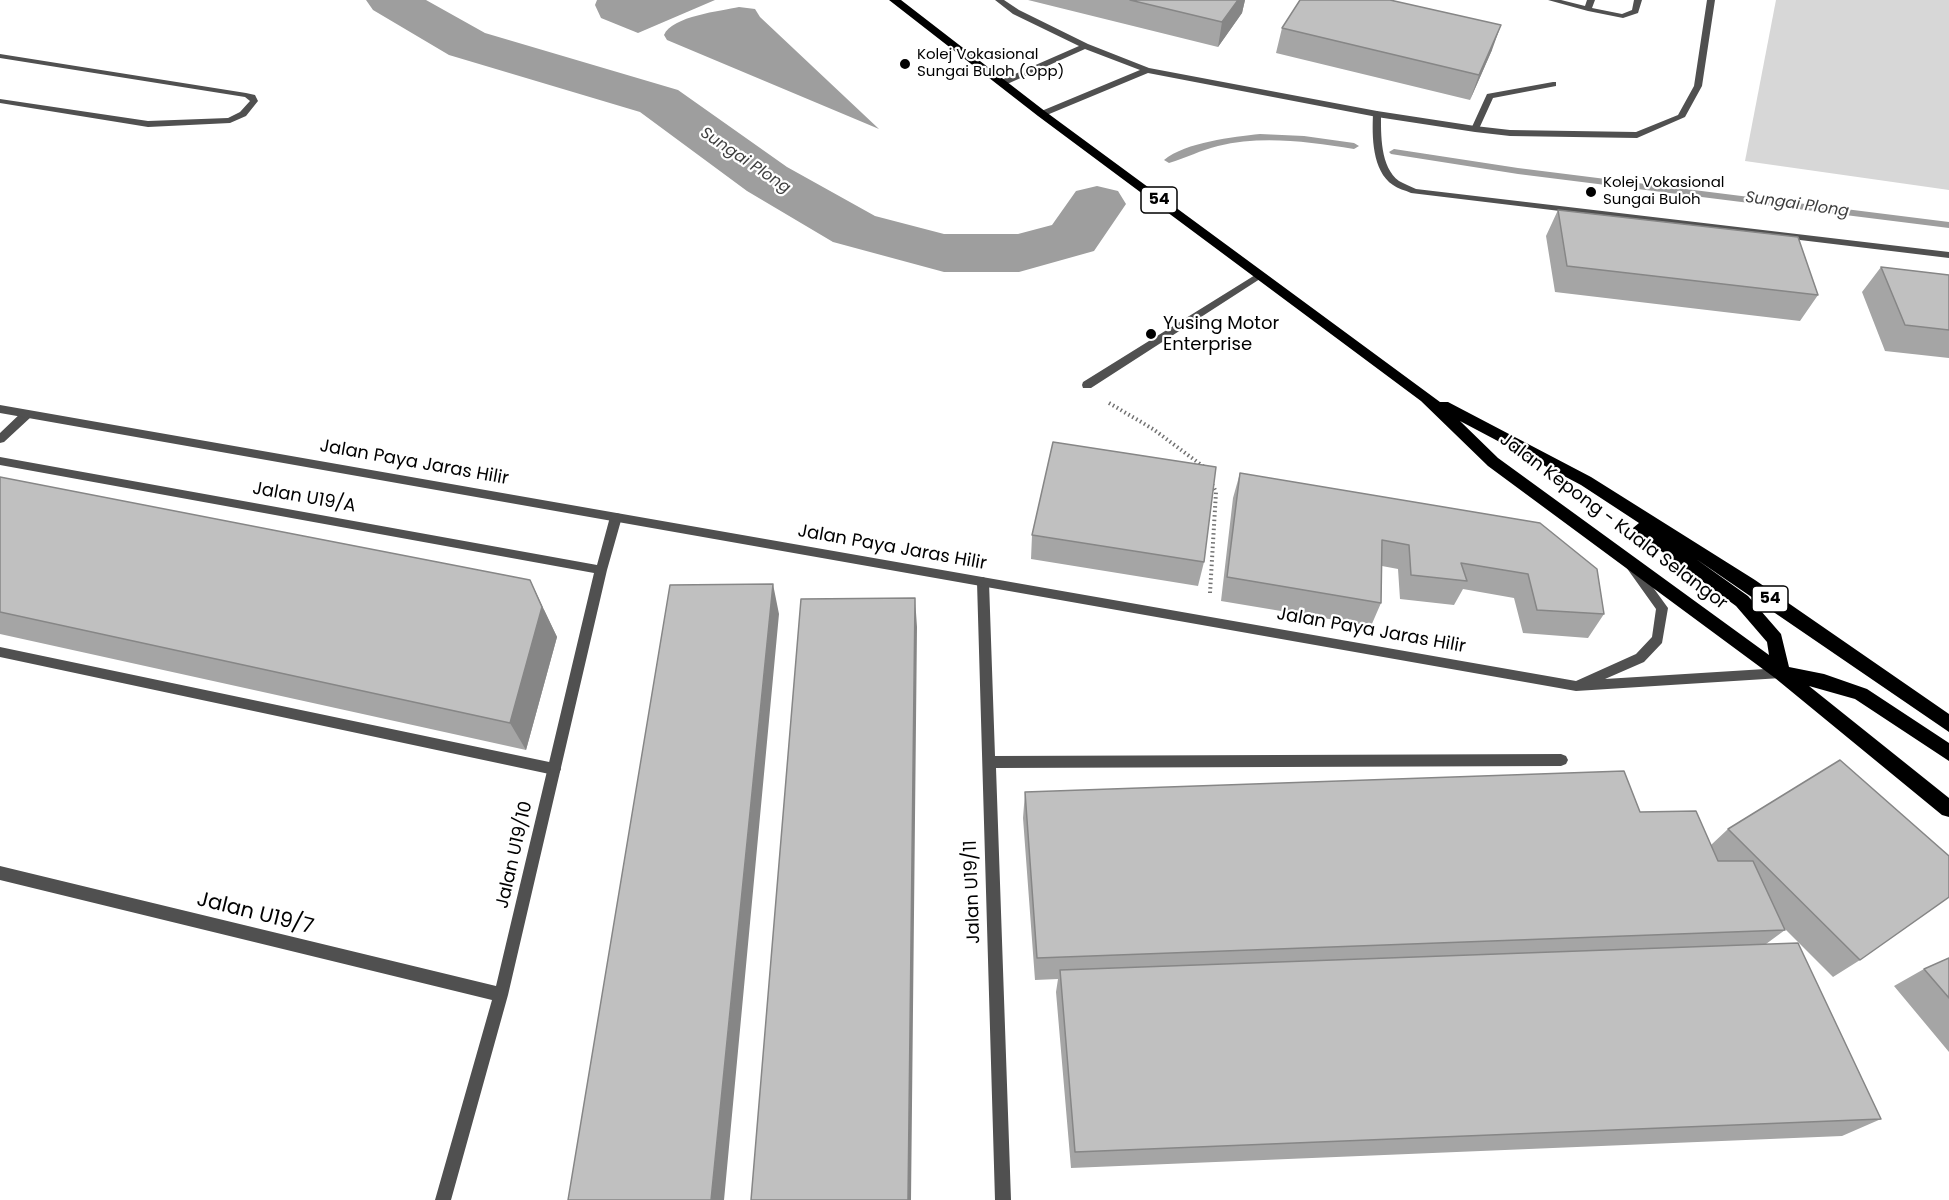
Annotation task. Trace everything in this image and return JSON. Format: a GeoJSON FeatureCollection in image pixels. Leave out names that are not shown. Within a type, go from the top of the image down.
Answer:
{"type":"FeatureCollection","features":[{"type":"Feature","properties":{"kind":"highway","name":"Jalan Kepong - Kuala Selangor"},"geometry":{"type":"LineString","coordinates":[[894,0],[1042,114],[1426,397],[1493,462],[1781,673],[1949,809]]}},
{"type":"Feature","properties":{"kind":"highway","name":"Jalan Kepong - Kuala Selangor"},"geometry":{"type":"LineString","coordinates":[[1426,397],[1586,481],[1749,585],[1949,724]]}},
{"type":"Feature","properties":{"kind":"highway"},"geometry":{"type":"LineString","coordinates":[[1586,481],[1610,506],[1742,601],[1775,639],[1781,673],[1824,681],[1861,694],[1949,753]]}},
{"type":"Feature","properties":{"kind":"street"},"geometry":{"type":"LineString","coordinates":[[999,0],[1016,12],[1085,46],[1147,70],[1377,114],[1475,129],[1510,133],[1637,135],[1680,117],[1698,86],[1711,0]]}},
{"type":"Feature","properties":{"kind":"street"},"geometry":{"type":"LineString","coordinates":[[1552,0],[1623,16],[1635,11],[1638,0]]}},
{"type":"Feature","properties":{"kind":"street"},"geometry":{"type":"LineString","coordinates":[[1588,9],[1591,0]]}},
{"type":"Feature","properties":{"kind":"street"},"geometry":{"type":"LineString","coordinates":[[1002,83],[1085,46]]}},
{"type":"Feature","properties":{"kind":"street"},"geometry":{"type":"LineString","coordinates":[[0,56],[246,95],[252,97],[254,101],[243,114],[230,120],[148,124],[0,101]]}},
{"type":"Feature","properties":{"kind":"street"},"geometry":{"type":"LineString","coordinates":[[1042,114],[1147,70]]}},
{"type":"Feature","properties":{"kind":"street"},"geometry":{"type":"LineString","coordinates":[[1475,129],[1490,96],[1552,84]]}},
{"type":"Feature","properties":{"kind":"street"},"geometry":{"type":"LineString","coordinates":[[1377,114],[1376,143],[1387,170],[1394,182],[1414,191],[1949,255]]}},
{"type":"Feature","properties":{"kind":"street"},"geometry":{"type":"LineString","coordinates":[[1087,385],[1260,275]]}},
{"type":"Feature","properties":{"kind":"street","name":"Jalan Paya Jaras Hilir"},"geometry":{"type":"LineString","coordinates":[[0,409],[1576,686],[1781,673]]}},
{"type":"Feature","properties":{"kind":"street"},"geometry":{"type":"LineString","coordinates":[[0,439],[27,414]]}},
{"type":"Feature","properties":{"kind":"street","name":"Jalan U19/A"},"geometry":{"type":"LineString","coordinates":[[0,461],[601,570]]}},
{"type":"Feature","properties":{"kind":"street","name":"Jalan U19/10"},"geometry":{"type":"LineString","coordinates":[[443,1200],[501,995],[601,570],[616,517]]}},
{"type":"Feature","properties":{"kind":"street"},"geometry":{"type":"LineString","coordinates":[[1576,686],[1640,658],[1658,639],[1662,609],[1624,557]]}},
{"type":"Feature","properties":{"kind":"street","name":"Jalan U19/11"},"geometry":{"type":"LineString","coordinates":[[983,582],[1003,1200]]}},
{"type":"Feature","properties":{"kind":"street"},"geometry":{"type":"LineString","coordinates":[[0,652],[554,769]]}},
{"type":"Feature","properties":{"kind":"street"},"geometry":{"type":"LineString","coordinates":[[988,762],[1561,760]]}},
{"type":"Feature","properties":{"kind":"street","name":"Jalan U19/7"},"geometry":{"type":"LineString","coordinates":[[0,873],[501,995]]}},
{"type":"Feature","properties":{"kind":"path"},"geometry":{"type":"LineString","coordinates":[[1087,385],[1115,408],[1153,429],[1206,468],[1216,492],[1208,621]]}},
{"type":"Feature","properties":{"kind":"shaded area"},"geometry":{"type":"Polygon","coordinates":[[[597,0],[715,0],[638,33],[601,18],[595,5],[597,0]]]}},
{"type":"Feature","properties":{"kind":"shaded area"},"geometry":{"type":"Polygon","coordinates":[[[1776,0],[1949,0],[1949,190],[1745,161],[1776,0]]]}},
{"type":"Feature","properties":{"kind":"shaded area"},"geometry":{"type":"Polygon","coordinates":[[[739,7],[755,9],[760,17],[879,129],[667,40],[664,35],[677,23],[686,19],[739,7]]]}},
{"type":"Feature","properties":{"kind":"building"},"geometry":{"type":"Polygon","coordinates":[[[1130,0],[1238,0],[1222,22],[1130,0]]]}},
{"type":"Feature","properties":{"kind":"building"},"geometry":{"type":"Polygon","coordinates":[[[1300,0],[1390,0],[1501,25],[1479,75],[1282,28],[1300,0]]]}},
{"type":"Feature","properties":{"kind":"building"},"geometry":{"type":"Polygon","coordinates":[[[1558,210],[1798,237],[1818,295],[1567,266],[1558,210]]]}},
{"type":"Feature","properties":{"kind":"building"},"geometry":{"type":"Polygon","coordinates":[[[1881,267],[1949,275],[1949,330],[1905,325],[1881,267]]]}},
{"type":"Feature","properties":{"kind":"building"},"geometry":{"type":"Polygon","coordinates":[[[1053,442],[1216,467],[1204,562],[1032,535],[1053,442]]]}},
{"type":"Feature","properties":{"kind":"building"},"geometry":{"type":"Polygon","coordinates":[[[1240,473],[1540,523],[1597,569],[1604,614],[1537,610],[1528,574],[1461,563],[1467,581],[1411,575],[1409,545],[1382,540],[1381,603],[1227,577],[1240,473]]]}},
{"type":"Feature","properties":{"kind":"building"},"geometry":{"type":"Polygon","coordinates":[[[0,477],[530,580],[542,607],[510,723],[0,612],[0,477]]]}},
{"type":"Feature","properties":{"kind":"building"},"geometry":{"type":"Polygon","coordinates":[[[773,584],[711,1200],[568,1200],[670,585],[773,584]]]}},
{"type":"Feature","properties":{"kind":"building"},"geometry":{"type":"Polygon","coordinates":[[[915,598],[908,1200],[751,1200],[801,599],[915,598]]]}},
{"type":"Feature","properties":{"kind":"building"},"geometry":{"type":"Polygon","coordinates":[[[1840,760],[1949,856],[1949,897],[1860,960],[1728,829],[1840,760]]]}},
{"type":"Feature","properties":{"kind":"building"},"geometry":{"type":"Polygon","coordinates":[[[1624,771],[1640,812],[1696,811],[1718,861],[1753,861],[1785,930],[1037,958],[1025,792],[1624,771]]]}},
{"type":"Feature","properties":{"kind":"building"},"geometry":{"type":"Polygon","coordinates":[[[1798,943],[1881,1119],[1075,1152],[1060,970],[1798,943]]]}},
{"type":"Feature","properties":{"kind":"building"},"geometry":{"type":"Polygon","coordinates":[[[1949,958],[1949,998],[1924,969],[1949,958]]]}},
{"type":"Feature","properties":{"kind":"waterway","name":"Sungai Plong"},"geometry":{"type":"LineString","coordinates":[[390,0],[467,44],[659,101],[767,179],[854,229],[944,253],[1019,253],[1073,238],[1097,204]]}},
{"type":"Feature","properties":{"kind":"waterway","name":"Sungai Plong"},"geometry":{"type":"LineString","coordinates":[[1169,160],[1217,143],[1260,137],[1304,139],[1354,146]]}},
{"type":"Feature","properties":{"kind":"waterway","name":"Sungai Plong"},"geometry":{"type":"LineString","coordinates":[[1394,152],[1518,171],[1949,225]]}},
{"type":"Feature","properties":{"kind":"place","name":"Kolej Vokasional Sungai Buloh (Opp)"},"geometry":{"type":"Point","coordinates":[905,64]}},
{"type":"Feature","properties":{"kind":"place","name":"Kolej Vokasional Sungai Buloh"},"geometry":{"type":"Point","coordinates":[1591,192]}},
{"type":"Feature","properties":{"kind":"place","name":"Yusing Motor Enterprise"},"geometry":{"type":"Point","coordinates":[1151,334]}}]}
